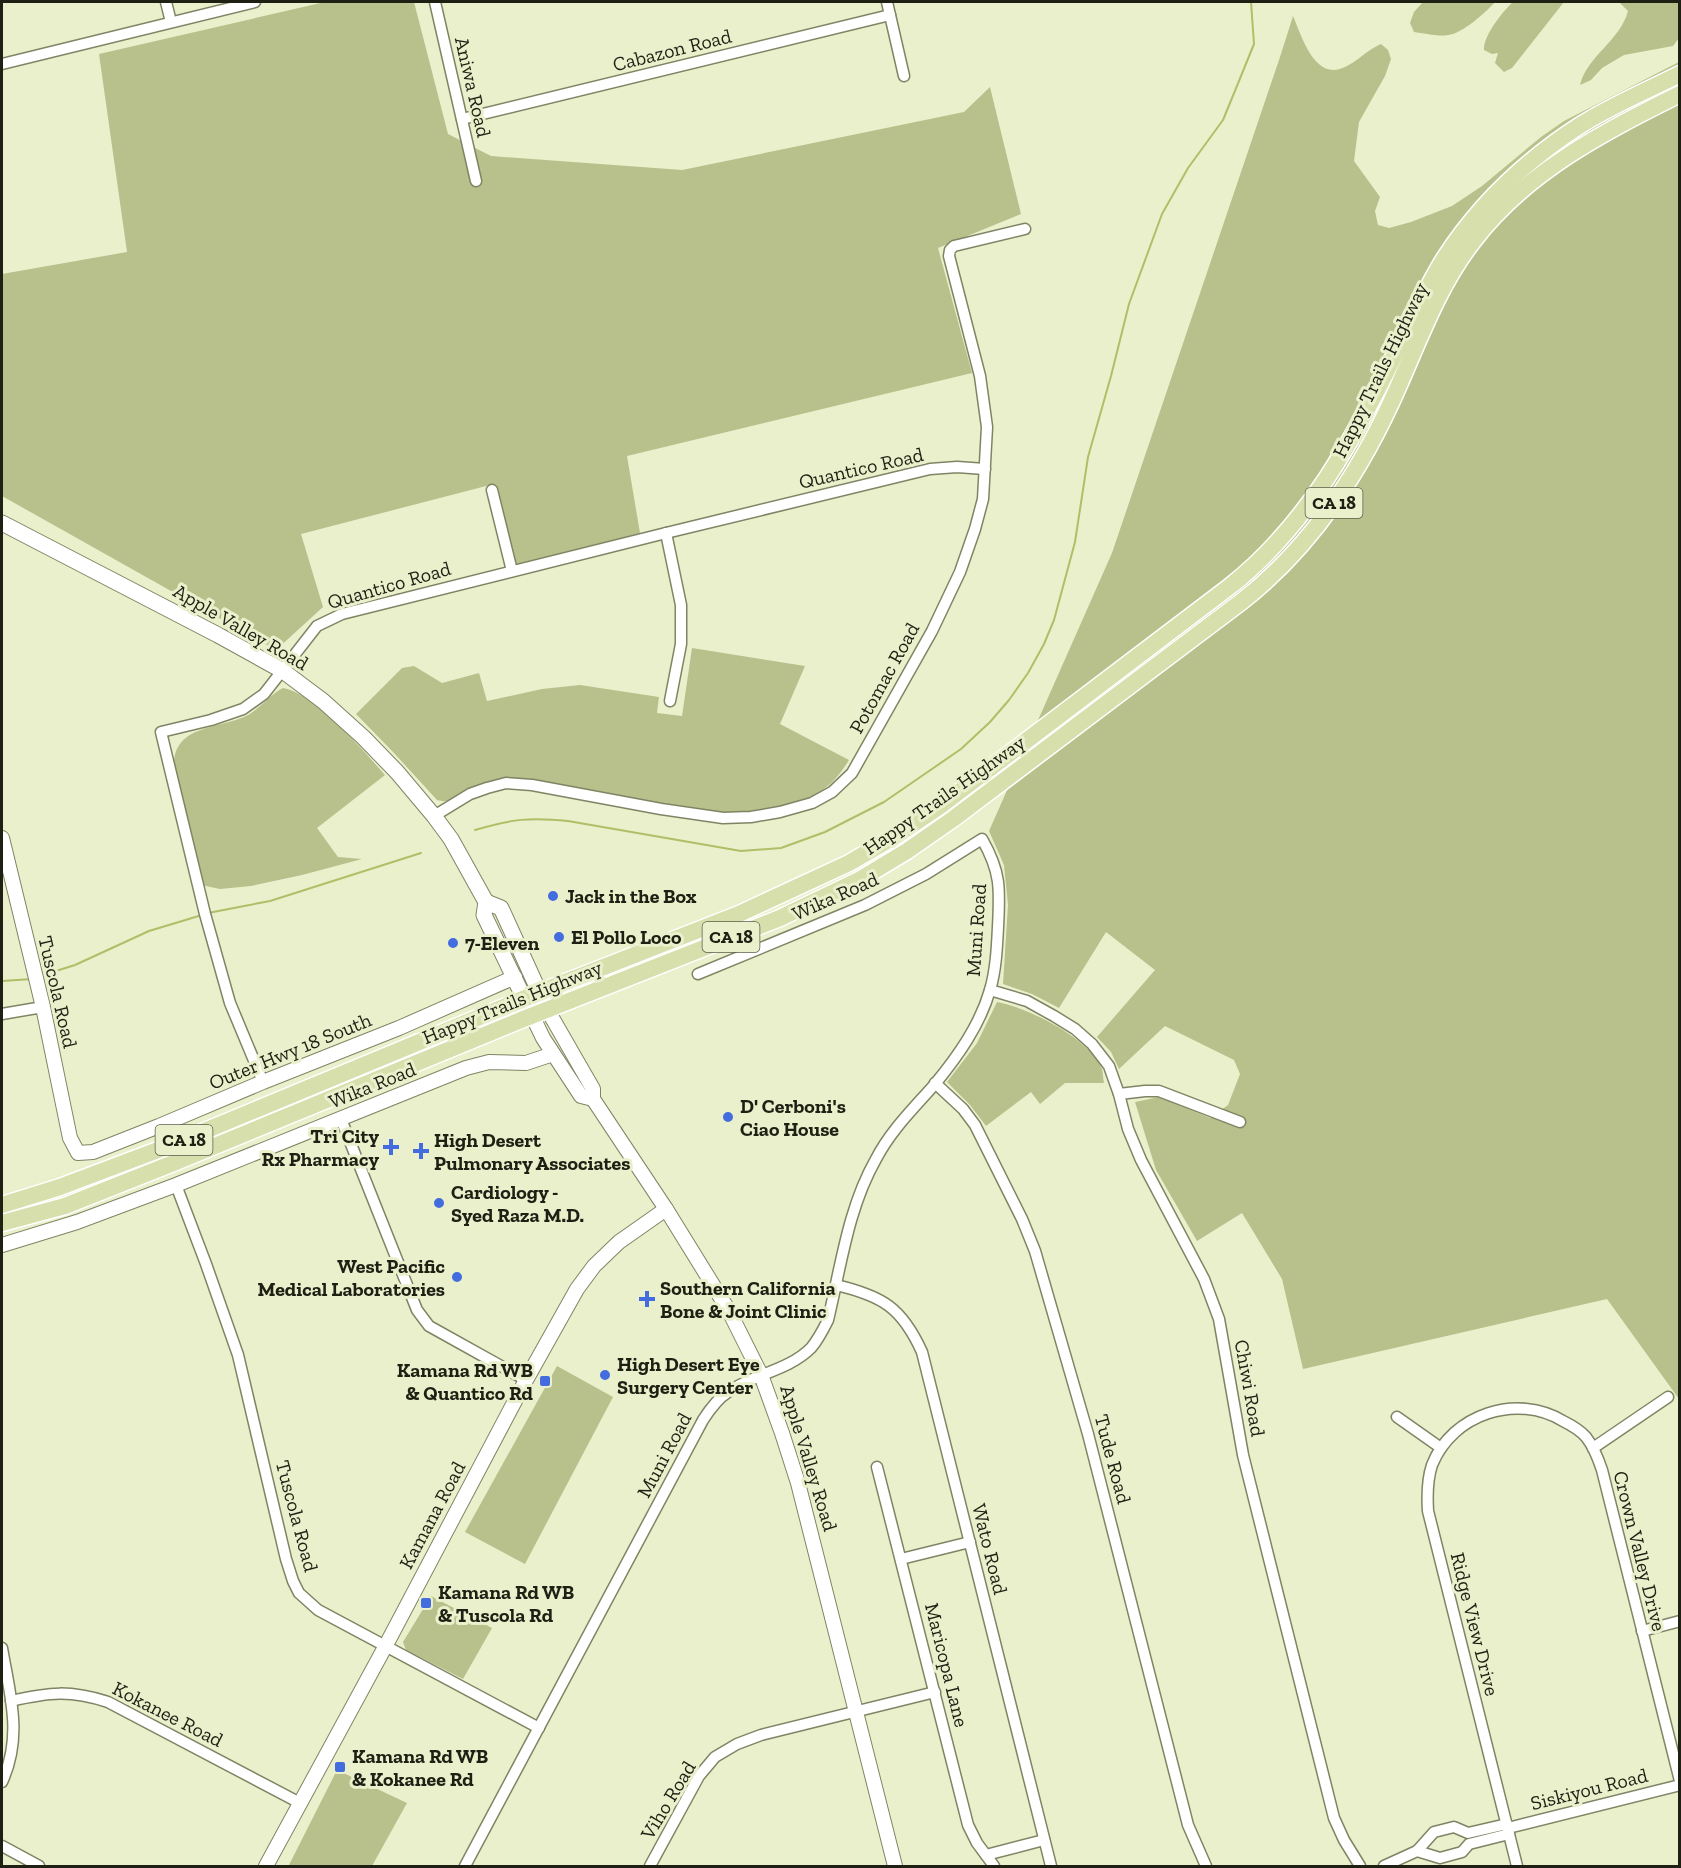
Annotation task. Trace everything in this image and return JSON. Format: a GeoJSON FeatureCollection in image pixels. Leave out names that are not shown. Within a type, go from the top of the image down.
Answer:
{"type":"FeatureCollection","features":[{"type":"Feature","properties":{"kind":"main road","name":"Happy Trails Highway"},"geometry":{"type":"LineString","coordinates":[[2,1205],[60,1187],[155,1152],[532,995],[739,914],[849,863],[897,835],[943,804],[1242,577],[1267,553],[1302,515],[1325,482],[1347,447],[1430,283],[1444,259],[1486,205],[1544,151],[1580,125],[1680,74]]}},
{"type":"Feature","properties":{"kind":"main road","name":"Happy Trails Highway"},"geometry":{"type":"LineString","coordinates":[[2,1223],[65,1206],[540,1012],[780,918],[859,880],[907,851],[953,819],[1254,592],[1281,566],[1317,528],[1364,456],[1437,299],[1475,239],[1522,189],[1554,164],[1590,141],[1680,94]]}},
{"type":"Feature","properties":{"kind":"main road","name":"Apple Valley Road"},"geometry":{"type":"LineString","coordinates":[[2,524],[218,635],[283,671],[323,701],[397,772],[434,816],[451,840],[486,902],[484,915],[515,977],[532,995]]}},
{"type":"Feature","properties":{"kind":"main road","name":"Apple Valley Road"},"geometry":{"type":"LineString","coordinates":[[486,902],[501,908],[540,1012]]}},
{"type":"Feature","properties":{"kind":"street"},"geometry":{"type":"LineString","coordinates":[[166,2],[171,22]]}},
{"type":"Feature","properties":{"kind":"street"},"geometry":{"type":"LineString","coordinates":[[2,64],[255,2]]}},
{"type":"Feature","properties":{"kind":"street","name":"Aniwa Road"},"geometry":{"type":"LineString","coordinates":[[435,2],[476,181]]}},
{"type":"Feature","properties":{"kind":"street"},"geometry":{"type":"LineString","coordinates":[[886,2],[904,76]]}},
{"type":"Feature","properties":{"kind":"street","name":"Cabazon Road"},"geometry":{"type":"LineString","coordinates":[[462,119],[890,15]]}},
{"type":"Feature","properties":{"kind":"street","name":"Potomac Road"},"geometry":{"type":"LineString","coordinates":[[434,816],[470,794],[506,783],[531,785],[723,818],[751,817],[780,812],[812,803],[832,792],[852,772],[932,631],[960,572],[983,499],[987,427],[980,376],[949,256],[950,250],[954,246],[1025,229]]}},
{"type":"Feature","properties":{"kind":"street","name":"Quantico Road"},"geometry":{"type":"LineString","coordinates":[[263,1082],[230,1003],[205,914],[161,732],[211,720],[243,709],[264,694],[317,626],[342,614],[666,532],[930,469],[957,467],[985,469]]}},
{"type":"Feature","properties":{"kind":"street"},"geometry":{"type":"LineString","coordinates":[[492,490],[512,571]]}},
{"type":"Feature","properties":{"kind":"street"},"geometry":{"type":"LineString","coordinates":[[666,532],[681,605],[681,644],[670,701]]}},
{"type":"Feature","properties":{"kind":"street","name":"Tuscola Road"},"geometry":{"type":"LineString","coordinates":[[2,838],[43,1007],[70,1138],[78,1153]]}},
{"type":"Feature","properties":{"kind":"street","name":"Wika Road"},"geometry":{"type":"LineString","coordinates":[[698,974],[865,905],[926,874],[982,839]]}},
{"type":"Feature","properties":{"kind":"street","name":"Muni Road"},"geometry":{"type":"LineString","coordinates":[[465,1866],[714,1403],[729,1391],[793,1362],[811,1348],[820,1336],[828,1320],[855,1204],[866,1176],[890,1136],[961,1049],[990,990],[1000,893],[992,858],[982,839]]}},
{"type":"Feature","properties":{"kind":"street","name":"Outer Hwy 18 South"},"geometry":{"type":"LineString","coordinates":[[78,1153],[93,1152],[159,1126],[263,1082],[399,1029],[515,977]]}},
{"type":"Feature","properties":{"kind":"street","name":"Chiwi Road"},"geometry":{"type":"LineString","coordinates":[[990,990],[1027,1001],[1054,1016],[1092,1044],[1109,1066],[1128,1130],[1141,1160],[1204,1279],[1220,1319],[1243,1455],[1334,1818],[1360,1866]]}},
{"type":"Feature","properties":{"kind":"street"},"geometry":{"type":"LineString","coordinates":[[2,1014],[43,1007]]}},
{"type":"Feature","properties":{"kind":"street","name":"Apple Valley Road"},"geometry":{"type":"LineString","coordinates":[[540,1012],[543,1038],[581,1096],[593,1100]]}},
{"type":"Feature","properties":{"kind":"street","name":"Apple Valley Road"},"geometry":{"type":"LineString","coordinates":[[540,1012],[593,1089],[593,1100],[666,1209],[729,1311],[761,1375],[798,1483],[896,1866]]}},
{"type":"Feature","properties":{"kind":"street","name":"Wika Road"},"geometry":{"type":"LineString","coordinates":[[2,1245],[77,1222],[176,1185],[466,1068],[489,1062],[526,1063],[553,1054]]}},
{"type":"Feature","properties":{"kind":"street","name":"Tude Road"},"geometry":{"type":"LineString","coordinates":[[935,1083],[963,1109],[975,1125],[1022,1219],[1035,1251],[1088,1434],[1188,1825],[1206,1866]]}},
{"type":"Feature","properties":{"kind":"street"},"geometry":{"type":"LineString","coordinates":[[1119,1094],[1159,1091],[1240,1122]]}},
{"type":"Feature","properties":{"kind":"street"},"geometry":{"type":"LineString","coordinates":[[341,1119],[417,1310],[429,1326],[526,1380]]}},
{"type":"Feature","properties":{"kind":"street","name":"Tuscola Road"},"geometry":{"type":"LineString","coordinates":[[176,1185],[237,1355],[286,1559],[299,1593],[318,1610],[539,1728]]}},
{"type":"Feature","properties":{"kind":"street","name":"Kamana Road"},"geometry":{"type":"LineString","coordinates":[[266,1866],[577,1289],[594,1266],[619,1242],[666,1209]]}},
{"type":"Feature","properties":{"kind":"street","name":"Wato Road"},"geometry":{"type":"LineString","coordinates":[[836,1285],[862,1291],[887,1304],[899,1314],[914,1335],[922,1352],[1051,1866]]}},
{"type":"Feature","properties":{"kind":"street"},"geometry":{"type":"LineString","coordinates":[[1593,1448],[1668,1397]]}},
{"type":"Feature","properties":{"kind":"street","name":"Crown Valley Drive"},"geometry":{"type":"LineString","coordinates":[[1487,1413],[1500,1409],[1537,1410],[1556,1416],[1584,1436],[1593,1448],[1602,1470],[1680,1783]]}},
{"type":"Feature","properties":{"kind":"street","name":"Ridge View Drive"},"geometry":{"type":"LineString","coordinates":[[1487,1413],[1464,1424],[1441,1448],[1432,1466],[1427,1489],[1428,1511],[1517,1866]]}},
{"type":"Feature","properties":{"kind":"street"},"geometry":{"type":"LineString","coordinates":[[1397,1417],[1441,1448]]}},
{"type":"Feature","properties":{"kind":"street","name":"Maricopa Lane"},"geometry":{"type":"LineString","coordinates":[[877,1467],[968,1825],[977,1843],[994,1866]]}},
{"type":"Feature","properties":{"kind":"street"},"geometry":{"type":"LineString","coordinates":[[901,1558],[970,1542]]}},
{"type":"Feature","properties":{"kind":"street"},"geometry":{"type":"LineString","coordinates":[[1642,1631],[1680,1621]]}},
{"type":"Feature","properties":{"kind":"street"},"geometry":{"type":"LineString","coordinates":[[2,1648],[14,1717],[10,1757],[2,1782]]}},
{"type":"Feature","properties":{"kind":"street","name":"Viho Road"},"geometry":{"type":"LineString","coordinates":[[654,1865],[699,1776],[715,1757],[737,1743],[935,1692]]}},
{"type":"Feature","properties":{"kind":"street","name":"Kokanee Road"},"geometry":{"type":"LineString","coordinates":[[11,1701],[42,1694],[68,1693],[108,1702],[300,1803]]}},
{"type":"Feature","properties":{"kind":"street","name":"Siskiyou Road"},"geometry":{"type":"LineString","coordinates":[[1418,1851],[1440,1858],[1462,1852],[1469,1844],[1508,1829],[1680,1783]]}},
{"type":"Feature","properties":{"kind":"street","name":"Siskiyou Road"},"geometry":{"type":"LineString","coordinates":[[1384,1866],[1418,1851],[1434,1832],[1454,1827],[1468,1833],[1508,1829]]}},
{"type":"Feature","properties":{"kind":"street"},"geometry":{"type":"LineString","coordinates":[[986,1855],[1044,1840]]}},
{"type":"Feature","properties":{"kind":"street"},"geometry":{"type":"LineString","coordinates":[[2,1846],[39,1866]]}},
{"type":"Feature","properties":{"kind":"green space"},"geometry":{"type":"Polygon","coordinates":[[[325,2],[414,2],[448,134],[491,156],[682,170],[964,112],[990,87],[1021,214],[938,248],[972,373],[627,456],[640,533],[512,571],[490,485],[301,534],[323,607],[276,650],[2,496],[2,274],[127,252],[99,54],[325,2]]]}},
{"type":"Feature","properties":{"kind":"green space"},"geometry":{"type":"Polygon","coordinates":[[[1423,2],[1495,2],[1467,27],[1454,34],[1440,36],[1414,32],[1410,23],[1414,12],[1423,2]]]}},
{"type":"Feature","properties":{"kind":"green space"},"geometry":{"type":"Polygon","coordinates":[[[1513,2],[1564,2],[1512,68],[1504,72],[1495,63],[1498,53],[1492,54],[1484,50],[1494,24],[1513,2]]]}},
{"type":"Feature","properties":{"kind":"green space"},"geometry":{"type":"Polygon","coordinates":[[[1619,2],[1679,2],[1679,38],[1673,46],[1624,55],[1602,68],[1591,80],[1580,85],[1589,65],[1624,22],[1628,11],[1619,2]]]}},
{"type":"Feature","properties":{"kind":"green space"},"geometry":{"type":"Polygon","coordinates":[[[1293,16],[1311,55],[1325,68],[1335,70],[1345,67],[1381,44],[1388,50],[1391,59],[1385,76],[1359,122],[1354,161],[1380,197],[1375,211],[1378,225],[1389,228],[1452,206],[1482,186],[1564,121],[1679,62],[1679,1399],[1607,1299],[1303,1369],[1282,1279],[1242,1213],[1197,1241],[1156,1170],[1135,1102],[1159,1097],[1210,1118],[1228,1105],[1240,1074],[1234,1060],[1165,1026],[1119,1069],[1111,1052],[1097,1037],[1155,970],[1106,932],[1059,1008],[1032,994],[1003,984],[1008,905],[1004,865],[989,831],[1112,553],[1293,16]]]}},
{"type":"Feature","properties":{"kind":"green space"},"geometry":{"type":"Polygon","coordinates":[[[692,648],[805,666],[780,724],[849,760],[835,779],[812,796],[784,807],[737,813],[707,813],[530,779],[488,784],[463,792],[448,801],[441,801],[437,800],[356,714],[402,668],[414,666],[442,683],[479,673],[487,701],[542,689],[580,685],[659,697],[657,713],[682,716],[692,648]]]}},
{"type":"Feature","properties":{"kind":"green space"},"geometry":{"type":"Polygon","coordinates":[[[283,688],[309,700],[323,711],[352,738],[385,775],[317,828],[338,857],[362,859],[251,886],[220,889],[201,885],[174,763],[177,751],[182,741],[190,735],[246,716],[283,688]]]}},
{"type":"Feature","properties":{"kind":"green space"},"geometry":{"type":"Polygon","coordinates":[[[997,1002],[1041,1017],[1072,1036],[1096,1058],[1102,1069],[1104,1083],[1065,1083],[1040,1104],[1031,1092],[986,1126],[970,1105],[947,1082],[977,1043],[997,1002]]]}},
{"type":"Feature","properties":{"kind":"green space"},"geometry":{"type":"Polygon","coordinates":[[[557,1366],[613,1397],[525,1564],[465,1532],[557,1366]]]}},
{"type":"Feature","properties":{"kind":"green space"},"geometry":{"type":"Polygon","coordinates":[[[431,1596],[492,1628],[463,1679],[406,1650],[403,1642],[431,1596]]]}},
{"type":"Feature","properties":{"kind":"green space"},"geometry":{"type":"Polygon","coordinates":[[[337,1770],[407,1803],[372,1866],[289,1865],[337,1770]]]}},
{"type":"Feature","properties":{"kind":"waterway"},"geometry":{"type":"LineString","coordinates":[[475,830],[521,820],[555,820],[741,851],[781,848],[825,832],[884,802],[961,749],[990,722],[1028,673],[1054,620],[1075,542],[1088,457],[1129,304],[1162,214],[1188,168],[1223,120],[1254,44],[1251,2]]}},
{"type":"Feature","properties":{"kind":"waterway"},"geometry":{"type":"LineString","coordinates":[[208,913],[270,901],[421,853]]}},
{"type":"Feature","properties":{"kind":"waterway"},"geometry":{"type":"LineString","coordinates":[[40,976],[75,965],[149,931],[202,915]]}},
{"type":"Feature","properties":{"kind":"waterway"},"geometry":{"type":"LineString","coordinates":[[2,981],[32,979]]}},
{"type":"Feature","properties":{"kind":"place","name":"Jack in the Box"},"geometry":{"type":"Point","coordinates":[553,896]}},
{"type":"Feature","properties":{"kind":"place","name":"El Pollo Loco"},"geometry":{"type":"Point","coordinates":[559,937]}},
{"type":"Feature","properties":{"kind":"place","name":"7-Eleven"},"geometry":{"type":"Point","coordinates":[453,943]}},
{"type":"Feature","properties":{"kind":"place","name":"D' Cerboni's Ciao House"},"geometry":{"type":"Point","coordinates":[728,1117]}},
{"type":"Feature","properties":{"kind":"place","name":"Tri City Rx Pharmacy"},"geometry":{"type":"Point","coordinates":[391,1147]}},
{"type":"Feature","properties":{"kind":"place","name":"High Desert Pulmonary Associates"},"geometry":{"type":"Point","coordinates":[421,1151]}},
{"type":"Feature","properties":{"kind":"place","name":"Cardiology - Syed Raza M.D."},"geometry":{"type":"Point","coordinates":[439,1203]}},
{"type":"Feature","properties":{"kind":"place","name":"West Pacific Medical Laboratories"},"geometry":{"type":"Point","coordinates":[457,1277]}},
{"type":"Feature","properties":{"kind":"place","name":"Southern California Bone & Joint Clinic"},"geometry":{"type":"Point","coordinates":[647,1299]}},
{"type":"Feature","properties":{"kind":"place","name":"High Desert Eye Surgery Center"},"geometry":{"type":"Point","coordinates":[605,1375]}},
{"type":"Feature","properties":{"kind":"place","name":"Kamana Rd WB & Quantico Rd"},"geometry":{"type":"Point","coordinates":[545,1381]}},
{"type":"Feature","properties":{"kind":"place","name":"Kamana Rd WB & Tuscola Rd"},"geometry":{"type":"Point","coordinates":[426,1603]}},
{"type":"Feature","properties":{"kind":"place","name":"Kamana Rd WB & Kokanee Rd"},"geometry":{"type":"Point","coordinates":[340,1767]}}]}
